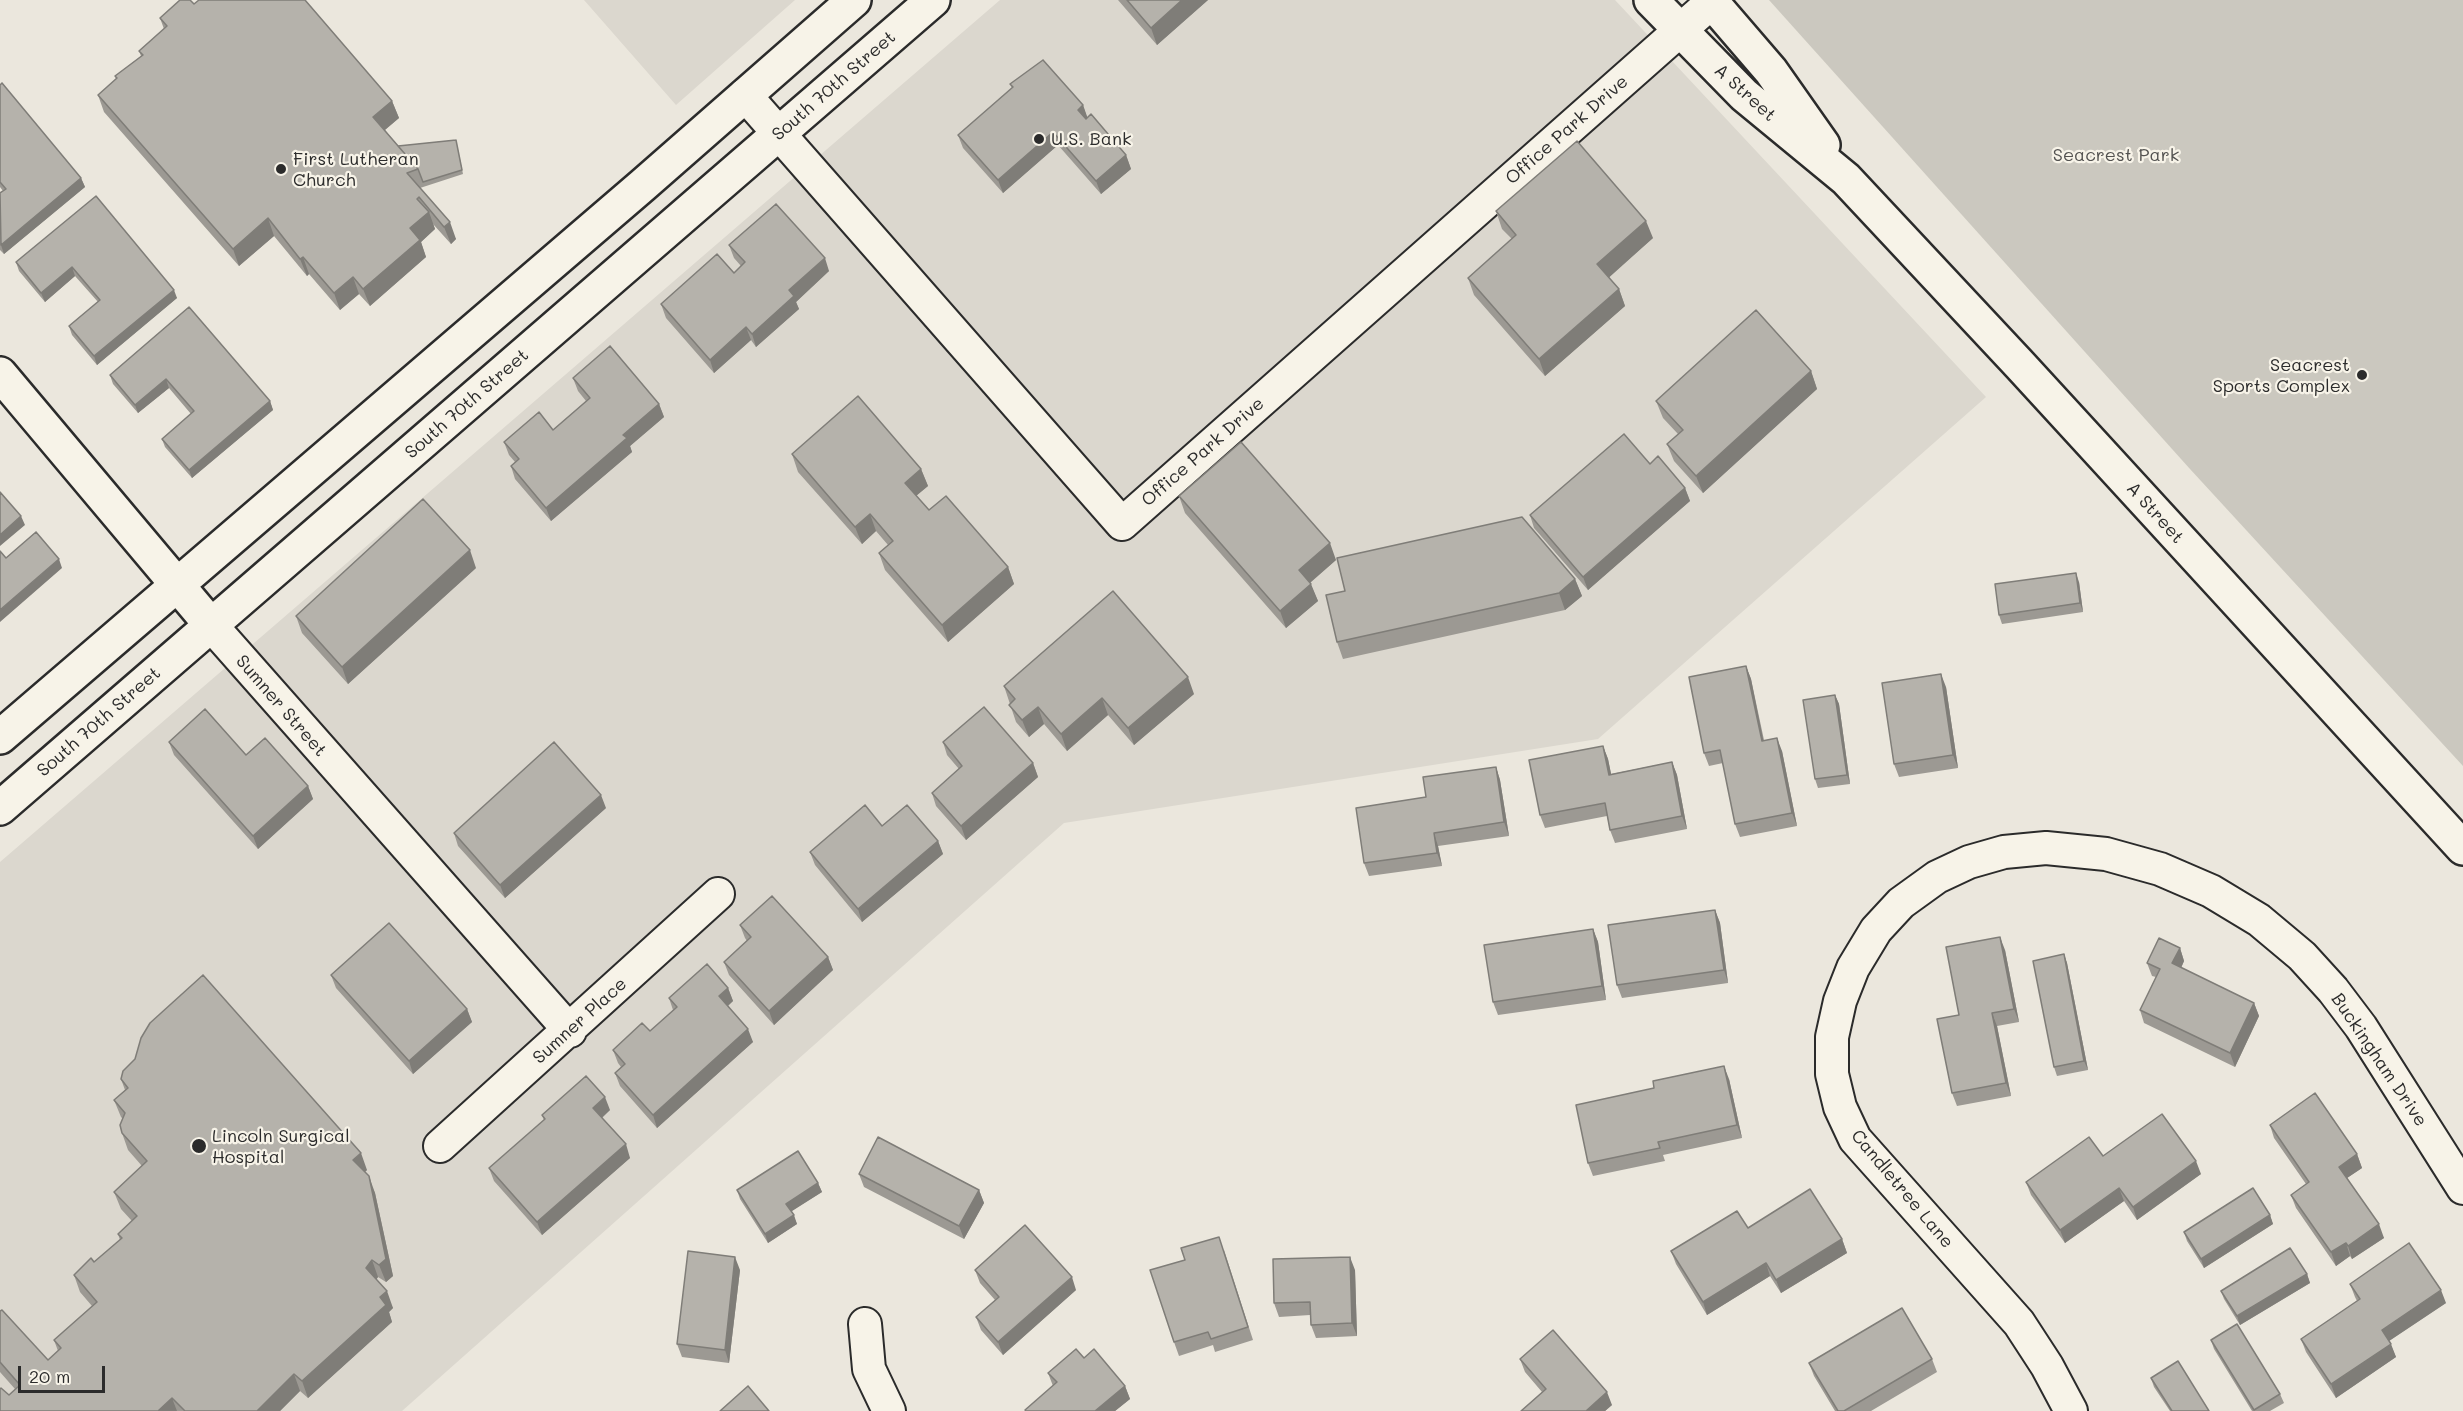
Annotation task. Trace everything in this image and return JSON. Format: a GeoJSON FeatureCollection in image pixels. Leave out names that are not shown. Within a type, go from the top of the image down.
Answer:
{"type":"FeatureCollection","features":[{"type":"Feature","properties":{"kind":"main road"},"geometry":{"type":"LineString","coordinates":[[0,737],[854,0]]}},
{"type":"Feature","properties":{"kind":"main road","name":"South 70th Street"},"geometry":{"type":"LineString","coordinates":[[0,808],[933,0]]}},
{"type":"Feature","properties":{"kind":"main road","name":"A Street"},"geometry":{"type":"LineString","coordinates":[[1651,0],[1744,95],[1846,179],[2012,356],[2463,848]]}},
{"type":"Feature","properties":{"kind":"main road","name":"A Street"},"geometry":{"type":"LineString","coordinates":[[1711,1],[1770,71],[1846,179]]}},
{"type":"Feature","properties":{"kind":"main road","name":"Sumner Street"},"geometry":{"type":"LineString","coordinates":[[0,374],[211,625]]}},
{"type":"Feature","properties":{"kind":"street","name":"Office Park Drive"},"geometry":{"type":"LineString","coordinates":[[745,95],[1122,524],[1711,1]]}},
{"type":"Feature","properties":{"kind":"street","name":"Sumner Street"},"geometry":{"type":"LineString","coordinates":[[211,625],[570,1031]]}},
{"type":"Feature","properties":{"kind":"street","name":"Buckingham Drive"},"geometry":{"type":"LineString","coordinates":[[1919,888],[1969,862],[2004,852],[2046,848],[2106,854],[2160,869],[2211,891],[2259,920],[2302,956],[2333,990],[2361,1027],[2463,1188]]}},
{"type":"Feature","properties":{"kind":"street","name":"Candletree Lane"},"geometry":{"type":"LineString","coordinates":[[1919,888],[1901,903],[1876,930],[1853,968],[1840,1001],[1832,1037],[1832,1074],[1840,1107],[1855,1139],[2019,1323],[2047,1366],[2071,1411]]}},
{"type":"Feature","properties":{"kind":"street","name":"Sumner Place"},"geometry":{"type":"LineString","coordinates":[[440,1146],[570,1031],[718,894]]}},
{"type":"Feature","properties":{"kind":"street"},"geometry":{"type":"LineString","coordinates":[[865,1324],[869,1369],[889,1411]]}},
{"type":"Feature","properties":{"kind":"shaded area"},"geometry":{"type":"Polygon","coordinates":[[[584,0],[795,0],[676,105],[584,0]]]}},
{"type":"Feature","properties":{"kind":"shaded area"},"geometry":{"type":"Polygon","coordinates":[[[1000,0],[1615,0],[1986,397],[1598,739],[1064,823],[402,1411],[0,1411],[0,862],[1000,0]]]}},
{"type":"Feature","properties":{"kind":"green space","name":"Seacrest Park"},"geometry":{"type":"Polygon","coordinates":[[[1769,0],[2463,0],[2463,766],[2190,469],[1769,0]]]}},
{"type":"Feature","properties":{"kind":"building","name":"First Lutheran Church"},"geometry":{"type":"Polygon","coordinates":[[[180,0],[190,0],[194,4],[199,0],[305,0],[392,101],[373,117],[418,169],[407,173],[450,222],[444,227],[419,197],[417,199],[429,212],[410,228],[420,240],[363,289],[353,277],[334,293],[303,257],[300,259],[268,218],[233,249],[98,95],[117,78],[115,76],[143,55],[139,51],[167,26],[160,18],[180,0]]]}},
{"type":"Feature","properties":{"kind":"building"},"geometry":{"type":"Polygon","coordinates":[[[1127,0],[1182,0],[1151,28],[1127,0]]]}},
{"type":"Feature","properties":{"kind":"building","name":"U.S. Bank"},"geometry":{"type":"Polygon","coordinates":[[[1043,60],[1083,105],[1078,110],[1086,119],[1091,114],[1126,155],[1096,181],[1053,132],[998,180],[958,135],[1013,87],[1010,84],[1043,60]]]}},
{"type":"Feature","properties":{"kind":"building"},"geometry":{"type":"Polygon","coordinates":[[[2,83],[81,178],[1,245],[0,193],[6,189],[0,182],[0,85],[2,83]]]}},
{"type":"Feature","properties":{"kind":"building"},"geometry":{"type":"Polygon","coordinates":[[[456,140],[462,170],[423,182],[418,169],[398,146],[456,140]]]}},
{"type":"Feature","properties":{"kind":"building"},"geometry":{"type":"Polygon","coordinates":[[[1577,141],[1646,221],[1597,264],[1619,289],[1539,359],[1468,278],[1516,235],[1496,211],[1577,141]]]}},
{"type":"Feature","properties":{"kind":"building"},"geometry":{"type":"Polygon","coordinates":[[[96,196],[174,290],[94,356],[69,326],[100,300],[72,267],[41,293],[16,262],[96,196]]]}},
{"type":"Feature","properties":{"kind":"building"},"geometry":{"type":"Polygon","coordinates":[[[776,204],[825,258],[789,290],[794,296],[752,334],[746,327],[710,360],[661,304],[717,254],[734,273],[745,262],[729,245],[776,204]]]}},
{"type":"Feature","properties":{"kind":"building"},"geometry":{"type":"Polygon","coordinates":[[[189,307],[270,401],[189,470],[162,439],[194,411],[166,379],[135,405],[110,375],[189,307]]]}},
{"type":"Feature","properties":{"kind":"building"},"geometry":{"type":"Polygon","coordinates":[[[1756,310],[1811,371],[1696,476],[1667,444],[1683,430],[1656,401],[1756,310]]]}},
{"type":"Feature","properties":{"kind":"building"},"geometry":{"type":"Polygon","coordinates":[[[610,346],[659,404],[623,435],[627,438],[546,508],[511,466],[519,459],[504,442],[539,412],[553,430],[590,398],[573,378],[610,346]]]}},
{"type":"Feature","properties":{"kind":"building"},"geometry":{"type":"Polygon","coordinates":[[[858,396],[921,469],[905,483],[929,510],[946,496],[1008,567],[942,625],[879,553],[893,541],[870,514],[855,527],[792,454],[858,396]]]}},
{"type":"Feature","properties":{"kind":"building"},"geometry":{"type":"Polygon","coordinates":[[[1624,434],[1650,464],[1658,456],[1685,488],[1583,577],[1530,515],[1624,434]]]}},
{"type":"Feature","properties":{"kind":"building"},"geometry":{"type":"Polygon","coordinates":[[[1241,442],[1330,543],[1299,570],[1311,584],[1280,611],[1179,496],[1241,442]]]}},
{"type":"Feature","properties":{"kind":"building"},"geometry":{"type":"Polygon","coordinates":[[[0,492],[21,516],[0,535],[0,492]]]}},
{"type":"Feature","properties":{"kind":"building"},"geometry":{"type":"Polygon","coordinates":[[[423,499],[470,550],[342,667],[296,616],[423,499]]]}},
{"type":"Feature","properties":{"kind":"building"},"geometry":{"type":"Polygon","coordinates":[[[1522,517],[1575,579],[1559,593],[1337,642],[1326,595],[1345,591],[1337,558],[1522,517]]]}},
{"type":"Feature","properties":{"kind":"building"},"geometry":{"type":"Polygon","coordinates":[[[36,532],[59,559],[0,610],[0,551],[6,558],[36,532]]]}},
{"type":"Feature","properties":{"kind":"building"},"geometry":{"type":"Polygon","coordinates":[[[2076,573],[2080,603],[1999,615],[1995,584],[2076,573]]]}},
{"type":"Feature","properties":{"kind":"building"},"geometry":{"type":"Polygon","coordinates":[[[1113,591],[1188,677],[1128,728],[1102,698],[1061,734],[1038,707],[1022,720],[1009,705],[1015,699],[1004,686],[1113,591]]]}},
{"type":"Feature","properties":{"kind":"building"},"geometry":{"type":"Polygon","coordinates":[[[1746,666],[1762,741],[1777,738],[1792,813],[1735,824],[1720,750],[1704,753],[1689,677],[1746,666]]]}},
{"type":"Feature","properties":{"kind":"building"},"geometry":{"type":"Polygon","coordinates":[[[1941,674],[1953,755],[1894,764],[1882,683],[1941,674]]]}},
{"type":"Feature","properties":{"kind":"building"},"geometry":{"type":"Polygon","coordinates":[[[1835,695],[1847,775],[1815,779],[1803,700],[1835,695]]]}},
{"type":"Feature","properties":{"kind":"building"},"geometry":{"type":"Polygon","coordinates":[[[984,707],[1033,763],[961,826],[932,793],[962,766],[943,742],[984,707]]]}},
{"type":"Feature","properties":{"kind":"building"},"geometry":{"type":"Polygon","coordinates":[[[205,709],[246,755],[265,738],[308,786],[253,836],[169,742],[205,709]]]}},
{"type":"Feature","properties":{"kind":"building"},"geometry":{"type":"Polygon","coordinates":[[[554,742],[601,795],[500,885],[454,833],[554,742]]]}},
{"type":"Feature","properties":{"kind":"building"},"geometry":{"type":"Polygon","coordinates":[[[1603,746],[1609,775],[1672,762],[1682,816],[1610,830],[1605,803],[1540,815],[1529,760],[1603,746]]]}},
{"type":"Feature","properties":{"kind":"building"},"geometry":{"type":"Polygon","coordinates":[[[1496,767],[1504,822],[1434,833],[1437,853],[1364,863],[1356,808],[1426,797],[1423,777],[1496,767]]]}},
{"type":"Feature","properties":{"kind":"building"},"geometry":{"type":"Polygon","coordinates":[[[865,805],[882,826],[907,805],[938,841],[858,909],[810,852],[865,805]]]}},
{"type":"Feature","properties":{"kind":"building"},"geometry":{"type":"Polygon","coordinates":[[[772,896],[828,957],[769,1011],[724,962],[751,937],[740,925],[772,896]]]}},
{"type":"Feature","properties":{"kind":"building"},"geometry":{"type":"Polygon","coordinates":[[[1715,910],[1724,970],[1617,985],[1608,925],[1715,910]]]}},
{"type":"Feature","properties":{"kind":"building"},"geometry":{"type":"Polygon","coordinates":[[[389,923],[467,1009],[409,1061],[331,975],[389,923]]]}},
{"type":"Feature","properties":{"kind":"building"},"geometry":{"type":"Polygon","coordinates":[[[1593,929],[1602,986],[1493,1002],[1484,945],[1593,929]]]}},
{"type":"Feature","properties":{"kind":"building"},"geometry":{"type":"Polygon","coordinates":[[[2000,937],[2014,1009],[1992,1013],[2006,1083],[1952,1093],[1937,1019],[1959,1015],[1946,947],[2000,937]]]}},
{"type":"Feature","properties":{"kind":"building"},"geometry":{"type":"Polygon","coordinates":[[[2159,938],[2180,948],[2172,963],[2254,1003],[2230,1053],[2140,1010],[2160,969],[2147,963],[2159,938]]]}},
{"type":"Feature","properties":{"kind":"building"},"geometry":{"type":"Polygon","coordinates":[[[2064,954],[2084,1061],[2054,1067],[2033,961],[2064,954]]]}},
{"type":"Feature","properties":{"kind":"building"},"geometry":{"type":"Polygon","coordinates":[[[707,964],[728,988],[719,996],[748,1029],[653,1115],[615,1073],[625,1064],[613,1050],[642,1023],[650,1031],[677,1007],[669,998],[707,964]]]}},
{"type":"Feature","properties":{"kind":"building","name":"Lincoln Surgical Hospital"},"geometry":{"type":"Polygon","coordinates":[[[203,975],[361,1153],[353,1160],[369,1176],[386,1259],[379,1265],[372,1260],[366,1268],[387,1291],[380,1297],[386,1305],[302,1381],[294,1374],[257,1411],[185,1411],[172,1398],[158,1411],[0,1411],[0,1389],[9,1395],[20,1385],[0,1362],[0,1311],[2,1310],[48,1360],[61,1348],[54,1340],[97,1302],[74,1275],[91,1258],[94,1262],[122,1238],[118,1234],[137,1216],[114,1192],[147,1161],[122,1133],[120,1125],[125,1113],[114,1100],[128,1088],[121,1079],[123,1071],[135,1059],[141,1038],[150,1023],[203,975]]]}},
{"type":"Feature","properties":{"kind":"building"},"geometry":{"type":"Polygon","coordinates":[[[1724,1066],[1737,1125],[1658,1142],[1660,1148],[1588,1163],[1576,1105],[1654,1088],[1653,1081],[1724,1066]]]}},
{"type":"Feature","properties":{"kind":"building"},"geometry":{"type":"Polygon","coordinates":[[[586,1076],[605,1097],[593,1108],[626,1144],[537,1222],[489,1168],[545,1119],[542,1115],[586,1076]]]}},
{"type":"Feature","properties":{"kind":"building"},"geometry":{"type":"Polygon","coordinates":[[[2315,1093],[2357,1154],[2339,1167],[2379,1224],[2348,1246],[2346,1243],[2331,1252],[2291,1195],[2309,1182],[2270,1125],[2315,1093]]]}},
{"type":"Feature","properties":{"kind":"building"},"geometry":{"type":"Polygon","coordinates":[[[2162,1114],[2196,1161],[2133,1207],[2119,1188],[2060,1230],[2026,1182],[2089,1137],[2103,1156],[2162,1114]]]}},
{"type":"Feature","properties":{"kind":"building"},"geometry":{"type":"Polygon","coordinates":[[[878,1137],[979,1190],[959,1226],[859,1174],[878,1137]]]}},
{"type":"Feature","properties":{"kind":"building"},"geometry":{"type":"Polygon","coordinates":[[[798,1151],[818,1183],[786,1204],[794,1215],[765,1234],[737,1190],[798,1151]]]}},
{"type":"Feature","properties":{"kind":"building"},"geometry":{"type":"Polygon","coordinates":[[[2253,1188],[2270,1215],[2201,1259],[2184,1232],[2253,1188]]]}},
{"type":"Feature","properties":{"kind":"building"},"geometry":{"type":"Polygon","coordinates":[[[1810,1189],[1842,1239],[1776,1280],[1766,1263],[1703,1302],[1671,1251],[1737,1211],[1748,1228],[1810,1189]]]}},
{"type":"Feature","properties":{"kind":"building"},"geometry":{"type":"Polygon","coordinates":[[[1025,1225],[1072,1277],[998,1342],[976,1317],[999,1297],[975,1270],[1025,1225]]]}},
{"type":"Feature","properties":{"kind":"building"},"geometry":{"type":"Polygon","coordinates":[[[1219,1237],[1248,1327],[1211,1339],[1208,1332],[1174,1342],[1150,1270],[1185,1260],[1181,1248],[1219,1237]]]}},
{"type":"Feature","properties":{"kind":"building"},"geometry":{"type":"Polygon","coordinates":[[[2409,1243],[2441,1290],[2382,1330],[2391,1344],[2331,1384],[2301,1339],[2360,1299],[2350,1284],[2409,1243]]]}},
{"type":"Feature","properties":{"kind":"building"},"geometry":{"type":"Polygon","coordinates":[[[2290,1248],[2307,1274],[2237,1316],[2221,1291],[2290,1248]]]}},
{"type":"Feature","properties":{"kind":"building"},"geometry":{"type":"Polygon","coordinates":[[[688,1251],[735,1257],[725,1350],[677,1344],[688,1251]]]}},
{"type":"Feature","properties":{"kind":"building"},"geometry":{"type":"Polygon","coordinates":[[[1350,1257],[1352,1323],[1311,1325],[1310,1302],[1274,1303],[1273,1259],[1350,1257]]]}},
{"type":"Feature","properties":{"kind":"building"},"geometry":{"type":"Polygon","coordinates":[[[1902,1308],[1932,1359],[1844,1411],[1838,1411],[1809,1363],[1902,1308]]]}},
{"type":"Feature","properties":{"kind":"building"},"geometry":{"type":"Polygon","coordinates":[[[2237,1324],[2280,1394],[2254,1410],[2211,1340],[2237,1324]]]}},
{"type":"Feature","properties":{"kind":"building"},"geometry":{"type":"Polygon","coordinates":[[[1553,1330],[1607,1392],[1586,1411],[1521,1411],[1546,1389],[1520,1359],[1553,1330]]]}},
{"type":"Feature","properties":{"kind":"building"},"geometry":{"type":"Polygon","coordinates":[[[1076,1349],[1084,1358],[1094,1349],[1125,1386],[1095,1411],[1026,1411],[1057,1382],[1048,1373],[1076,1349]]]}},
{"type":"Feature","properties":{"kind":"building"},"geometry":{"type":"Polygon","coordinates":[[[2178,1361],[2209,1411],[2172,1411],[2151,1378],[2178,1361]]]}},
{"type":"Feature","properties":{"kind":"building"},"geometry":{"type":"Polygon","coordinates":[[[748,1386],[769,1411],[720,1411],[748,1386]]]}},
{"type":"Feature","properties":{"kind":"place","name":"U.S. Bank"},"geometry":{"type":"Point","coordinates":[1039,139]}},
{"type":"Feature","properties":{"kind":"place","name":"First Lutheran Church"},"geometry":{"type":"Point","coordinates":[281,169]}},
{"type":"Feature","properties":{"kind":"place","name":"Seacrest Sports Complex"},"geometry":{"type":"Point","coordinates":[2362,375]}},
{"type":"Feature","properties":{"kind":"place","name":"Lincoln Surgical Hospital"},"geometry":{"type":"Point","coordinates":[199,1146]}}]}
